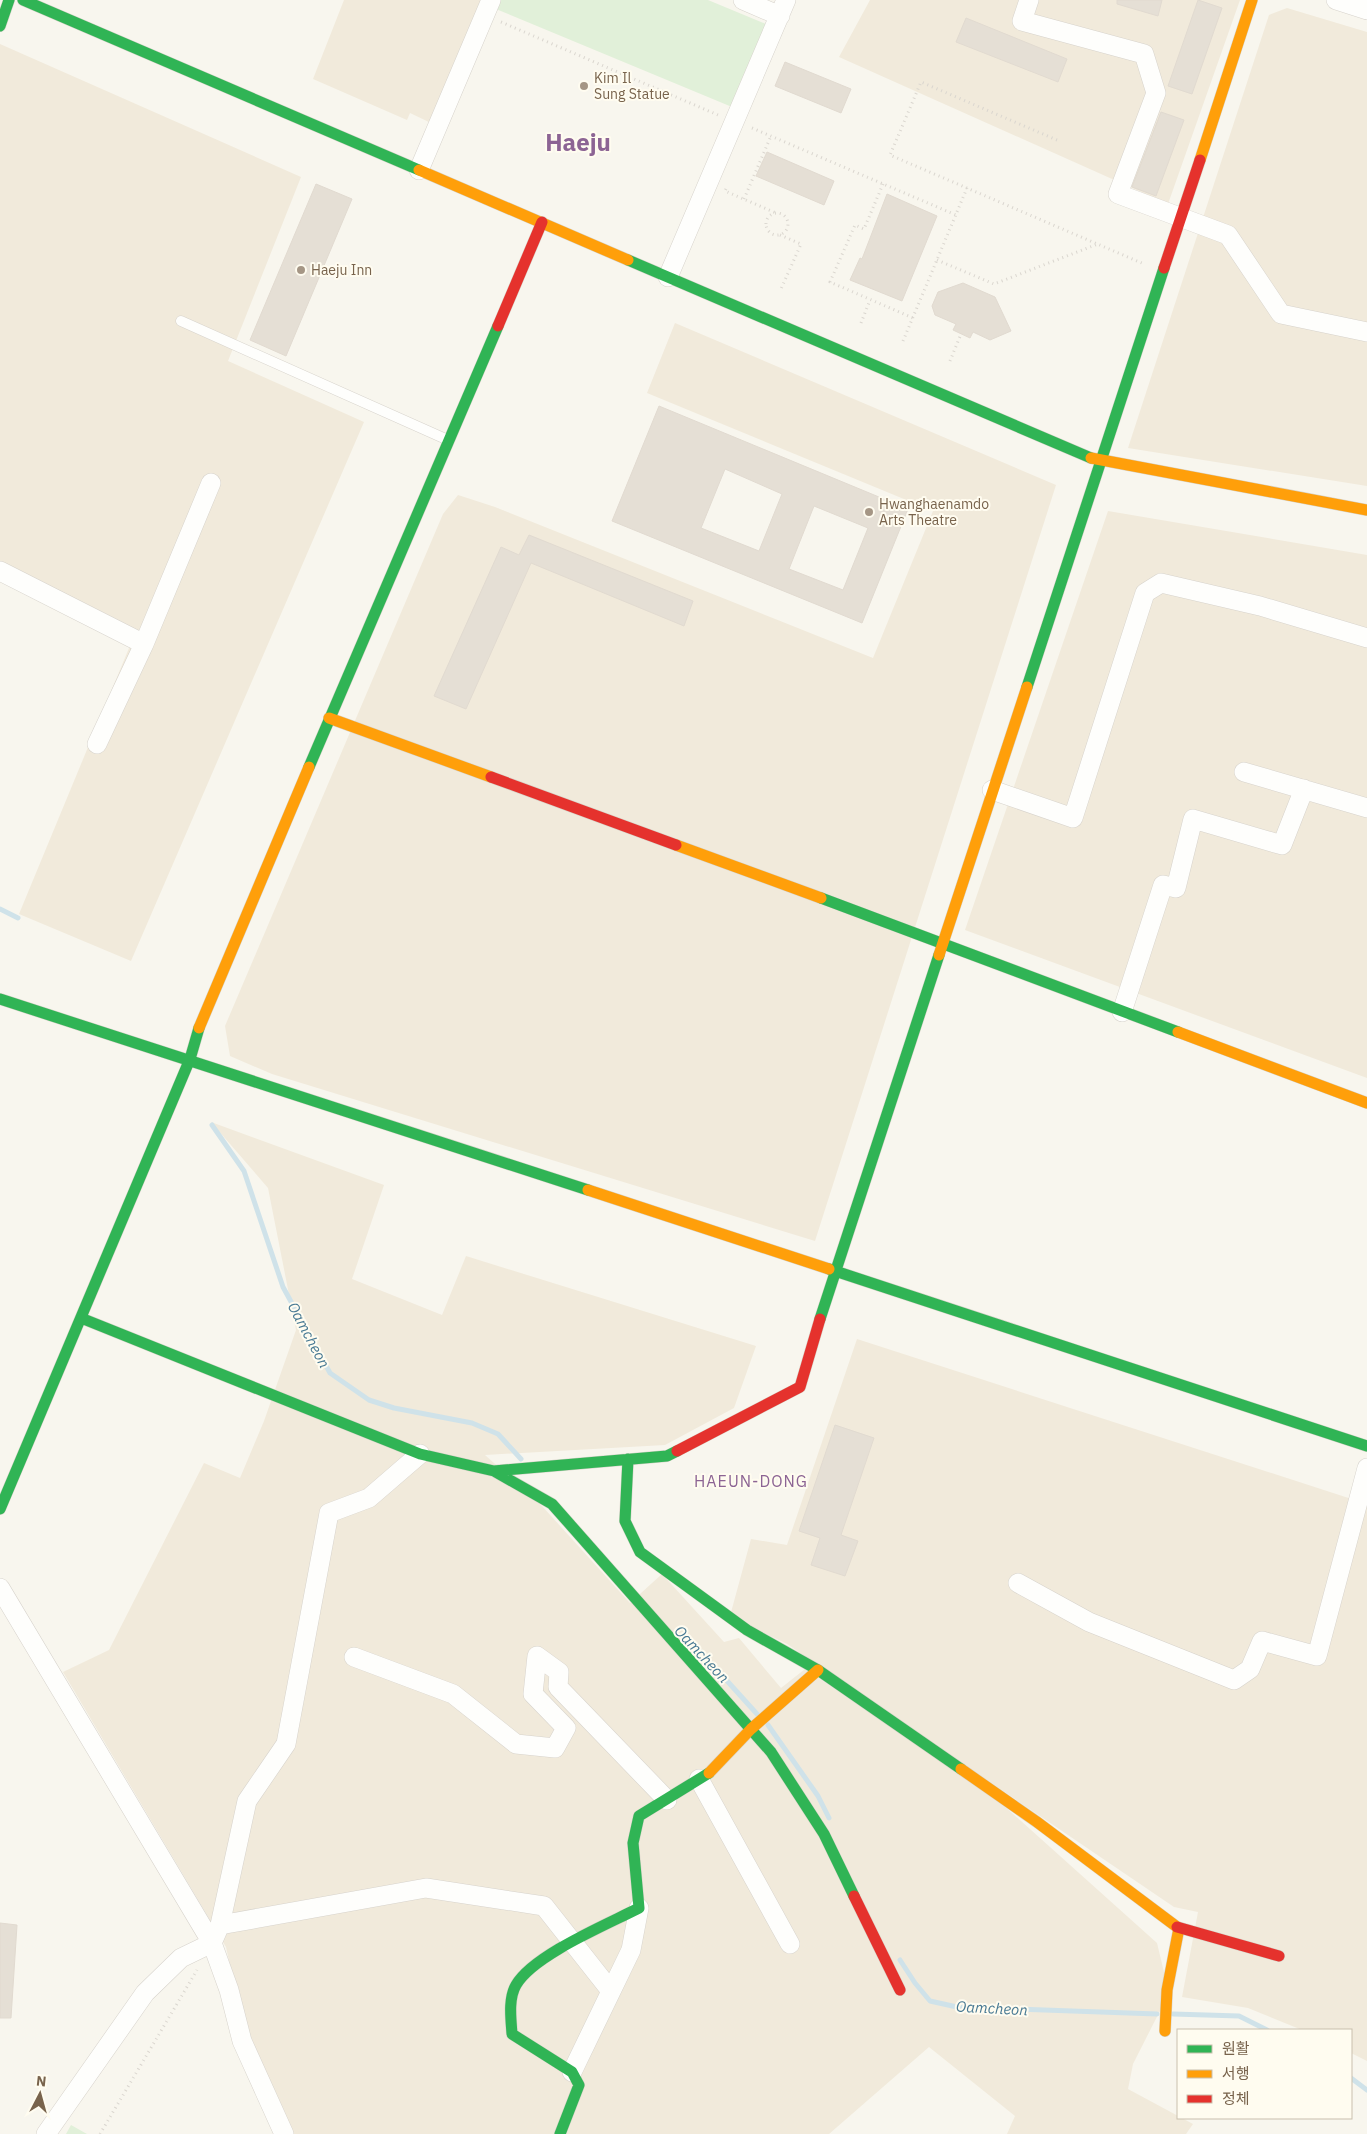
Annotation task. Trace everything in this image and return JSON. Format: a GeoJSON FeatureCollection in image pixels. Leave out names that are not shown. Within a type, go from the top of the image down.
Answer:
{"type":"FeatureCollection","features":[{"type":"Feature","properties":{"kind":"street"},"geometry":{"type":"LineString","coordinates":[[0,26],[9,0]]}},
{"type":"Feature","properties":{"kind":"street"},"geometry":{"type":"LineString","coordinates":[[23,0],[1100,461],[1367,510]]}},
{"type":"Feature","properties":{"kind":"street"},"geometry":{"type":"LineString","coordinates":[[668,277],[783,8],[743,0]]}},
{"type":"Feature","properties":{"kind":"street"},"geometry":{"type":"LineString","coordinates":[[1029,0],[1022,21],[1144,54],[1156,93],[1118,194],[1228,235],[1281,314],[1367,332]]}},
{"type":"Feature","properties":{"kind":"street"},"geometry":{"type":"LineString","coordinates":[[494,1472],[667,1456],[800,1386],[835,1271],[1252,0]]}},
{"type":"Feature","properties":{"kind":"street"},"geometry":{"type":"LineString","coordinates":[[1336,0],[1367,10]]}},
{"type":"Feature","properties":{"kind":"street"},"geometry":{"type":"LineString","coordinates":[[419,170],[488,8]]}},
{"type":"Feature","properties":{"kind":"street"},"geometry":{"type":"LineString","coordinates":[[0,1509],[190,1059],[201,1020],[542,222]]}},
{"type":"Feature","properties":{"kind":"street"},"geometry":{"type":"LineString","coordinates":[[97,744],[144,644],[212,483]]}},
{"type":"Feature","properties":{"kind":"street"},"geometry":{"type":"LineString","coordinates":[[0,571],[144,644]]}},
{"type":"Feature","properties":{"kind":"street"},"geometry":{"type":"LineString","coordinates":[[992,790],[1073,818],[1145,593],[1161,583],[1260,606],[1367,638]]}},
{"type":"Feature","properties":{"kind":"street"},"geometry":{"type":"LineString","coordinates":[[329,718],[943,943],[1367,1103]]}},
{"type":"Feature","properties":{"kind":"street"},"geometry":{"type":"LineString","coordinates":[[1244,772],[1367,808]]}},
{"type":"Feature","properties":{"kind":"street"},"geometry":{"type":"LineString","coordinates":[[1122,1012],[1163,885],[1176,888],[1193,819],[1282,845],[1304,789]]}},
{"type":"Feature","properties":{"kind":"street"},"geometry":{"type":"LineString","coordinates":[[0,999],[190,1059],[1367,1446]]}},
{"type":"Feature","properties":{"kind":"street"},"geometry":{"type":"LineString","coordinates":[[81,1318],[420,1454],[494,1472],[552,1504],[752,1727],[771,1752],[824,1834],[900,1990]]}},
{"type":"Feature","properties":{"kind":"street"},"geometry":{"type":"LineString","coordinates":[[46,2134],[144,1993],[181,1958],[212,1944],[220,1925],[247,1801],[286,1744],[329,1513],[369,1498],[420,1454]]}},
{"type":"Feature","properties":{"kind":"street"},"geometry":{"type":"LineString","coordinates":[[628,1459],[625,1521],[640,1552],[746,1630],[818,1670],[1037,1822],[1179,1928],[1279,1956]]}},
{"type":"Feature","properties":{"kind":"street"},"geometry":{"type":"LineString","coordinates":[[1018,1584],[1089,1622],[1234,1680],[1250,1669],[1262,1641],[1317,1656],[1367,1468]]}},
{"type":"Feature","properties":{"kind":"street"},"geometry":{"type":"LineString","coordinates":[[0,1588],[212,1944],[228,1990],[242,2041],[284,2134]]}},
{"type":"Feature","properties":{"kind":"street"},"geometry":{"type":"LineString","coordinates":[[354,1657],[453,1694],[516,1744],[554,1748],[566,1728],[533,1694],[537,1656],[559,1672],[558,1687],[666,1800]]}},
{"type":"Feature","properties":{"kind":"street"},"geometry":{"type":"LineString","coordinates":[[572,2072],[631,1950],[639,1908],[633,1843],[639,1816],[711,1772],[752,1727],[818,1670]]}},
{"type":"Feature","properties":{"kind":"street"},"geometry":{"type":"LineString","coordinates":[[699,1779],[790,1944]]}},
{"type":"Feature","properties":{"kind":"street"},"geometry":{"type":"LineString","coordinates":[[220,1925],[426,1888],[544,1906],[611,1991]]}},
{"type":"Feature","properties":{"kind":"street"},"geometry":{"type":"LineString","coordinates":[[560,2134],[579,2085],[572,2072],[512,2034],[510,2008],[516,1983],[538,1962],[639,1908]]}},
{"type":"Feature","properties":{"kind":"street"},"geometry":{"type":"LineString","coordinates":[[1165,2031],[1167,1990],[1179,1928]]}},
{"type":"Feature","properties":{"kind":"lane"},"geometry":{"type":"LineString","coordinates":[[181,321],[448,440]]}},
{"type":"Feature","properties":{"kind":"path"},"geometry":{"type":"LineString","coordinates":[[488,8],[734,122]]}},
{"type":"Feature","properties":{"kind":"path"},"geometry":{"type":"LineString","coordinates":[[1057,140],[921,82],[890,155],[1144,264]]}},
{"type":"Feature","properties":{"kind":"path"},"geometry":{"type":"LineString","coordinates":[[748,137],[756,119]]}},
{"type":"Feature","properties":{"kind":"path"},"geometry":{"type":"LineString","coordinates":[[752,128],[956,215]]}},
{"type":"Feature","properties":{"kind":"path"},"geometry":{"type":"LineString","coordinates":[[744,199],[772,136]]}},
{"type":"Feature","properties":{"kind":"path"},"geometry":{"type":"LineString","coordinates":[[729,182],[726,191],[776,213],[783,214],[788,220],[788,228],[780,235]]}},
{"type":"Feature","properties":{"kind":"path"},"geometry":{"type":"LineString","coordinates":[[883,184],[864,229],[855,225],[830,282],[913,318]]}},
{"type":"Feature","properties":{"kind":"path"},"geometry":{"type":"LineString","coordinates":[[903,341],[967,188]]}},
{"type":"Feature","properties":{"kind":"path"},"geometry":{"type":"LineString","coordinates":[[776,213],[770,216],[766,226],[772,234],[780,235],[801,244],[782,289]]}},
{"type":"Feature","properties":{"kind":"path"},"geometry":{"type":"LineString","coordinates":[[937,260],[994,284],[1098,244]]}},
{"type":"Feature","properties":{"kind":"path"},"geometry":{"type":"LineString","coordinates":[[861,323],[870,300]]}},
{"type":"Feature","properties":{"kind":"path"},"geometry":{"type":"LineString","coordinates":[[950,361],[961,334]]}},
{"type":"Feature","properties":{"kind":"path"},"geometry":{"type":"LineString","coordinates":[[100,2134],[198,1968]]}},
{"type":"Feature","properties":{"kind":"shaded area"},"geometry":{"type":"Polygon","coordinates":[[[344,0],[484,0],[431,123],[410,113],[407,120],[313,79],[344,0]]]}},
{"type":"Feature","properties":{"kind":"shaded area"},"geometry":{"type":"Polygon","coordinates":[[[870,0],[1240,0],[1168,204],[839,57],[870,0]]]}},
{"type":"Feature","properties":{"kind":"shaded area"},"geometry":{"type":"Polygon","coordinates":[[[1287,8],[1367,32],[1367,486],[1128,448],[1269,15],[1287,8]]]}},
{"type":"Feature","properties":{"kind":"shaded area"},"geometry":{"type":"Polygon","coordinates":[[[0,44],[301,177],[228,361],[364,422],[131,961],[19,914],[134,636],[0,565],[0,44]]]}},
{"type":"Feature","properties":{"kind":"shaded area"},"geometry":{"type":"Polygon","coordinates":[[[675,323],[1056,485],[815,1241],[272,1074],[230,1056],[225,1026],[443,514],[458,495],[495,507],[873,658],[933,511],[647,393],[675,323]]]}},
{"type":"Feature","properties":{"kind":"shaded area"},"geometry":{"type":"Polygon","coordinates":[[[1108,511],[1367,555],[1367,1078],[965,930],[1108,511]]]}},
{"type":"Feature","properties":{"kind":"shaded area"},"geometry":{"type":"Polygon","coordinates":[[[211,1122],[384,1185],[352,1279],[442,1315],[466,1256],[756,1346],[734,1408],[665,1445],[485,1455],[542,1506],[630,1603],[662,1574],[724,1642],[739,1638],[781,1688],[805,1669],[993,1796],[1157,1943],[1169,1993],[1133,2064],[1128,2089],[1177,2115],[1177,2119],[1184,2119],[1193,2124],[1186,2134],[1007,2134],[1015,2116],[929,2047],[829,2134],[288,2134],[245,2034],[226,1947],[63,1672],[109,1650],[204,1463],[240,1478],[264,1421],[296,1330],[268,1188],[211,1122]]]}},
{"type":"Feature","properties":{"kind":"shaded area"},"geometry":{"type":"Polygon","coordinates":[[[857,1339],[1367,1504],[1367,2061],[1352,2054],[1352,2029],[1300,2029],[1248,2008],[1182,1997],[1198,1912],[1174,1907],[787,1644],[730,1616],[751,1539],[787,1545],[857,1339]]]}},
{"type":"Feature","properties":{"kind":"green space"},"geometry":{"type":"Polygon","coordinates":[[[500,0],[708,0],[766,24],[732,107],[496,9],[500,0]]]}},
{"type":"Feature","properties":{"kind":"green space"},"geometry":{"type":"Polygon","coordinates":[[[71,2125],[87,2134],[66,2134],[71,2125]]]}},
{"type":"Feature","properties":{"kind":"building"},"geometry":{"type":"Polygon","coordinates":[[[1117,0],[1162,0],[1158,16],[1117,4],[1117,0]]]}},
{"type":"Feature","properties":{"kind":"building"},"geometry":{"type":"Polygon","coordinates":[[[1198,0],[1222,8],[1192,94],[1168,86],[1198,0]]]}},
{"type":"Feature","properties":{"kind":"building"},"geometry":{"type":"Polygon","coordinates":[[[966,18],[1067,59],[1058,82],[956,42],[966,18]]]}},
{"type":"Feature","properties":{"kind":"building"},"geometry":{"type":"Polygon","coordinates":[[[785,62],[851,89],[841,113],[775,86],[785,62]]]}},
{"type":"Feature","properties":{"kind":"building"},"geometry":{"type":"Polygon","coordinates":[[[1161,112],[1184,120],[1156,196],[1132,187],[1161,112]]]}},
{"type":"Feature","properties":{"kind":"building"},"geometry":{"type":"Polygon","coordinates":[[[767,152],[834,181],[824,205],[756,176],[767,152]]]}},
{"type":"Feature","properties":{"kind":"building","name":"Haeju Inn"},"geometry":{"type":"Polygon","coordinates":[[[316,184],[352,199],[286,356],[250,340],[316,184]]]}},
{"type":"Feature","properties":{"kind":"building"},"geometry":{"type":"Polygon","coordinates":[[[887,194],[937,216],[902,301],[850,280],[860,258],[862,259],[887,194]]]}},
{"type":"Feature","properties":{"kind":"building"},"geometry":{"type":"Polygon","coordinates":[[[963,283],[995,297],[1011,331],[990,340],[973,332],[970,338],[953,330],[956,324],[935,315],[932,306],[938,292],[963,283]]]}},
{"type":"Feature","properties":{"kind":"building","name":"Hwanghaenamdo Arts Theatre"},"geometry":{"type":"Polygon","coordinates":[[[659,406],[908,509],[862,623],[612,521],[659,406]],[[725,469],[701,528],[759,551],[782,494],[725,469]],[[814,506],[789,569],[843,590],[868,528],[814,506]]]}},
{"type":"Feature","properties":{"kind":"building"},"geometry":{"type":"Polygon","coordinates":[[[529,535],[693,601],[684,626],[531,563],[466,709],[434,696],[501,547],[519,555],[529,535]]]}},
{"type":"Feature","properties":{"kind":"building"},"geometry":{"type":"Polygon","coordinates":[[[835,1425],[874,1438],[841,1535],[858,1541],[845,1576],[811,1565],[820,1538],[799,1531],[835,1425]]]}},
{"type":"Feature","properties":{"kind":"building"},"geometry":{"type":"Polygon","coordinates":[[[0,1923],[17,1925],[11,2018],[0,2018],[0,1923]]]}},
{"type":"Feature","properties":{"kind":"waterway","name":"Oamcheon"},"geometry":{"type":"LineString","coordinates":[[0,909],[18,918]]}},
{"type":"Feature","properties":{"kind":"waterway","name":"Oamcheon"},"geometry":{"type":"LineString","coordinates":[[212,1125],[244,1171],[283,1287],[330,1373],[369,1400],[394,1408],[472,1423],[498,1434],[521,1459]]}},
{"type":"Feature","properties":{"kind":"waterway","name":"Oamcheon"},"geometry":{"type":"LineString","coordinates":[[701,1652],[757,1714]]}},
{"type":"Feature","properties":{"kind":"waterway","name":"Oamcheon"},"geometry":{"type":"LineString","coordinates":[[768,1725],[818,1796],[829,1818]]}},
{"type":"Feature","properties":{"kind":"waterway","name":"Oamcheon"},"geometry":{"type":"LineString","coordinates":[[900,1960],[930,2001],[957,2007],[1157,2014]]}},
{"type":"Feature","properties":{"kind":"waterway","name":"Oamcheon"},"geometry":{"type":"LineString","coordinates":[[1173,2014],[1239,2016],[1265,2029]]}},
{"type":"Feature","properties":{"kind":"waterway","name":"Oamcheon"},"geometry":{"type":"LineString","coordinates":[[1352,2079],[1367,2090]]}},
{"type":"Feature","properties":{"kind":"traffic: fast"},"geometry":{"type":"LineString","coordinates":[[0,26],[9,0]]}},
{"type":"Feature","properties":{"kind":"traffic: fast"},"geometry":{"type":"LineString","coordinates":[[23,0],[419,170]]}},
{"type":"Feature","properties":{"kind":"traffic: fast"},"geometry":{"type":"LineString","coordinates":[[628,260],[1091,458]]}},
{"type":"Feature","properties":{"kind":"traffic: fast"},"geometry":{"type":"LineString","coordinates":[[1027,687],[1164,268]]}},
{"type":"Feature","properties":{"kind":"traffic: fast"},"geometry":{"type":"LineString","coordinates":[[309,767],[498,326]]}},
{"type":"Feature","properties":{"kind":"traffic: fast"},"geometry":{"type":"LineString","coordinates":[[821,898],[1178,1032]]}},
{"type":"Feature","properties":{"kind":"traffic: fast"},"geometry":{"type":"LineString","coordinates":[[820,1319],[939,955]]}},
{"type":"Feature","properties":{"kind":"traffic: fast"},"geometry":{"type":"LineString","coordinates":[[0,999],[588,1190]]}},
{"type":"Feature","properties":{"kind":"traffic: fast"},"geometry":{"type":"LineString","coordinates":[[0,1509],[190,1059],[199,1028]]}},
{"type":"Feature","properties":{"kind":"traffic: fast"},"geometry":{"type":"LineString","coordinates":[[829,1269],[1367,1446]]}},
{"type":"Feature","properties":{"kind":"traffic: fast"},"geometry":{"type":"LineString","coordinates":[[81,1318],[420,1454],[494,1471],[667,1456],[677,1451]]}},
{"type":"Feature","properties":{"kind":"traffic: fast"},"geometry":{"type":"LineString","coordinates":[[628,1459],[625,1521],[640,1552],[747,1630],[818,1670],[961,1769]]}},
{"type":"Feature","properties":{"kind":"traffic: fast"},"geometry":{"type":"LineString","coordinates":[[494,1471],[552,1504],[771,1752],[824,1834],[854,1896]]}},
{"type":"Feature","properties":{"kind":"traffic: fast"},"geometry":{"type":"LineString","coordinates":[[560,2134],[579,2085],[572,2072],[512,2034],[511,2009],[513,1991],[525,1974],[554,1952],[591,1931],[639,1908],[633,1843],[639,1816],[709,1773]]}},
{"type":"Feature","properties":{"kind":"traffic: slow"},"geometry":{"type":"LineString","coordinates":[[1200,160],[1252,0]]}},
{"type":"Feature","properties":{"kind":"traffic: slow"},"geometry":{"type":"LineString","coordinates":[[419,170],[628,260]]}},
{"type":"Feature","properties":{"kind":"traffic: slow"},"geometry":{"type":"LineString","coordinates":[[1091,458],[1367,510]]}},
{"type":"Feature","properties":{"kind":"traffic: slow"},"geometry":{"type":"LineString","coordinates":[[939,955],[1027,687]]}},
{"type":"Feature","properties":{"kind":"traffic: slow"},"geometry":{"type":"LineString","coordinates":[[329,718],[491,777]]}},
{"type":"Feature","properties":{"kind":"traffic: slow"},"geometry":{"type":"LineString","coordinates":[[199,1028],[309,767]]}},
{"type":"Feature","properties":{"kind":"traffic: slow"},"geometry":{"type":"LineString","coordinates":[[676,845],[821,898]]}},
{"type":"Feature","properties":{"kind":"traffic: slow"},"geometry":{"type":"LineString","coordinates":[[1178,1032],[1367,1103]]}},
{"type":"Feature","properties":{"kind":"traffic: slow"},"geometry":{"type":"LineString","coordinates":[[588,1190],[829,1269]]}},
{"type":"Feature","properties":{"kind":"traffic: slow"},"geometry":{"type":"LineString","coordinates":[[709,1773],[751,1729],[818,1670]]}},
{"type":"Feature","properties":{"kind":"traffic: slow"},"geometry":{"type":"LineString","coordinates":[[961,1769],[1037,1822],[1177,1927]]}},
{"type":"Feature","properties":{"kind":"traffic: slow"},"geometry":{"type":"LineString","coordinates":[[1165,2031],[1167,1990],[1179,1928]]}},
{"type":"Feature","properties":{"kind":"traffic: jam"},"geometry":{"type":"LineString","coordinates":[[1164,268],[1200,160]]}},
{"type":"Feature","properties":{"kind":"traffic: jam"},"geometry":{"type":"LineString","coordinates":[[498,326],[542,222]]}},
{"type":"Feature","properties":{"kind":"traffic: jam"},"geometry":{"type":"LineString","coordinates":[[491,777],[676,845]]}},
{"type":"Feature","properties":{"kind":"traffic: jam"},"geometry":{"type":"LineString","coordinates":[[677,1451],[800,1387],[820,1319]]}},
{"type":"Feature","properties":{"kind":"traffic: jam"},"geometry":{"type":"LineString","coordinates":[[854,1896],[900,1990]]}},
{"type":"Feature","properties":{"kind":"traffic: jam"},"geometry":{"type":"LineString","coordinates":[[1177,1927],[1279,1956]]}},
{"type":"Feature","properties":{"kind":"place","name":"Kim Il Sung Statue"},"geometry":{"type":"Point","coordinates":[584,86]}},
{"type":"Feature","properties":{"kind":"place","name":"Haeju Inn"},"geometry":{"type":"Point","coordinates":[301,270]}},
{"type":"Feature","properties":{"kind":"place","name":"Hwanghaenamdo Arts Theatre"},"geometry":{"type":"Point","coordinates":[869,512]}},
{"type":"Feature","properties":{"kind":"district","name":"Haeju"},"geometry":{"type":"Point","coordinates":[578,142]}},
{"type":"Feature","properties":{"kind":"district","name":"HAEUN-DONG"},"geometry":{"type":"Point","coordinates":[751,1481]}}]}
